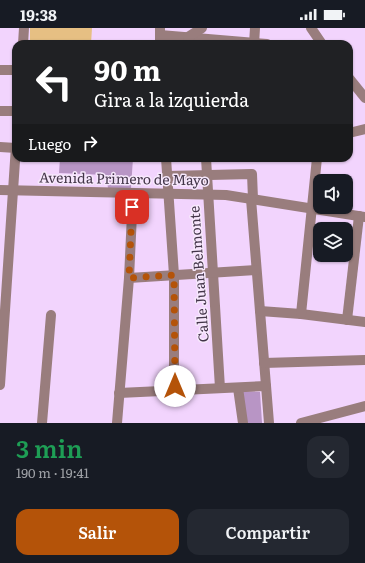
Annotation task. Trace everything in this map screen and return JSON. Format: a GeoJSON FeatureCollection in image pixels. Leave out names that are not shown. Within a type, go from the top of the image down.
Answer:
{"type":"FeatureCollection","features":[{"type":"Feature","properties":{"kind":"street"},"geometry":{"type":"LineString","coordinates":[[22,40],[24,28]]}},
{"type":"Feature","properties":{"kind":"street"},"geometry":{"type":"LineString","coordinates":[[188,38],[202,28]]}},
{"type":"Feature","properties":{"kind":"street"},"geometry":{"type":"LineString","coordinates":[[254,40],[255,28]]}},
{"type":"Feature","properties":{"kind":"street"},"geometry":{"type":"LineString","coordinates":[[311,28],[319,40]]}},
{"type":"Feature","properties":{"kind":"street"},"geometry":{"type":"LineString","coordinates":[[160,36],[214,40]]}},
{"type":"Feature","properties":{"kind":"street"},"geometry":{"type":"LineString","coordinates":[[0,70],[12,70]]}},
{"type":"Feature","properties":{"kind":"street"},"geometry":{"type":"LineString","coordinates":[[353,83],[365,98]]}},
{"type":"Feature","properties":{"kind":"street"},"geometry":{"type":"LineString","coordinates":[[0,110],[12,111]]}},
{"type":"Feature","properties":{"kind":"street"},"geometry":{"type":"LineString","coordinates":[[353,132],[365,129]]}},
{"type":"Feature","properties":{"kind":"street"},"geometry":{"type":"LineString","coordinates":[[0,147],[12,147]]}},
{"type":"Feature","properties":{"kind":"street"},"geometry":{"type":"LineString","coordinates":[[0,385],[15,162]]}},
{"type":"Feature","properties":{"kind":"street"},"geometry":{"type":"LineString","coordinates":[[166,162],[174,275],[174,390]]}},
{"type":"Feature","properties":{"kind":"street","name":"Calle Juan Belmonte"},"geometry":{"type":"LineString","coordinates":[[206,162],[220,388]]}},
{"type":"Feature","properties":{"kind":"street"},"geometry":{"type":"LineString","coordinates":[[301,314],[317,162]]}},
{"type":"Feature","properties":{"kind":"street"},"geometry":{"type":"LineString","coordinates":[[167,176],[252,174],[256,270],[268,423]]}},
{"type":"Feature","properties":{"kind":"street","name":"Avenida Primero de Mayo"},"geometry":{"type":"LineString","coordinates":[[0,190],[226,195],[362,217]]}},
{"type":"Feature","properties":{"kind":"street"},"geometry":{"type":"LineString","coordinates":[[117,423],[129,278],[133,193]]}},
{"type":"Feature","properties":{"kind":"street"},"geometry":{"type":"LineString","coordinates":[[347,320],[362,217]]}},
{"type":"Feature","properties":{"kind":"street"},"geometry":{"type":"LineString","coordinates":[[129,278],[256,270]]}},
{"type":"Feature","properties":{"kind":"street"},"geometry":{"type":"LineString","coordinates":[[260,311],[301,314],[365,322]]}},
{"type":"Feature","properties":{"kind":"street"},"geometry":{"type":"LineString","coordinates":[[42,423],[51,316]]}},
{"type":"Feature","properties":{"kind":"street"},"geometry":{"type":"LineString","coordinates":[[264,363],[365,360]]}},
{"type":"Feature","properties":{"kind":"street"},"geometry":{"type":"LineString","coordinates":[[119,393],[266,386]]}},
{"type":"Feature","properties":{"kind":"street"},"geometry":{"type":"LineString","coordinates":[[238,388],[243,423]]}},
{"type":"Feature","properties":{"kind":"street"},"geometry":{"type":"LineString","coordinates":[[301,423],[365,406]]}},
{"type":"Feature","properties":{"kind":"shaded area"},"geometry":{"type":"Polygon","coordinates":[[[30,28],[92,28],[91,40],[30,40],[30,28]]]}},
{"type":"Feature","properties":{"kind":"building"},"geometry":{"type":"Polygon","coordinates":[[[60,162],[133,162],[131,188],[108,188],[106,175],[59,173],[60,162]]]}},
{"type":"Feature","properties":{"kind":"building"},"geometry":{"type":"Polygon","coordinates":[[[241,391],[260,392],[262,423],[246,423],[241,391]]]}},
{"type":"Feature","properties":{"kind":"route"},"geometry":{"type":"LineString","coordinates":[[132,207],[129,278],[174,275],[175,386]]}}]}
